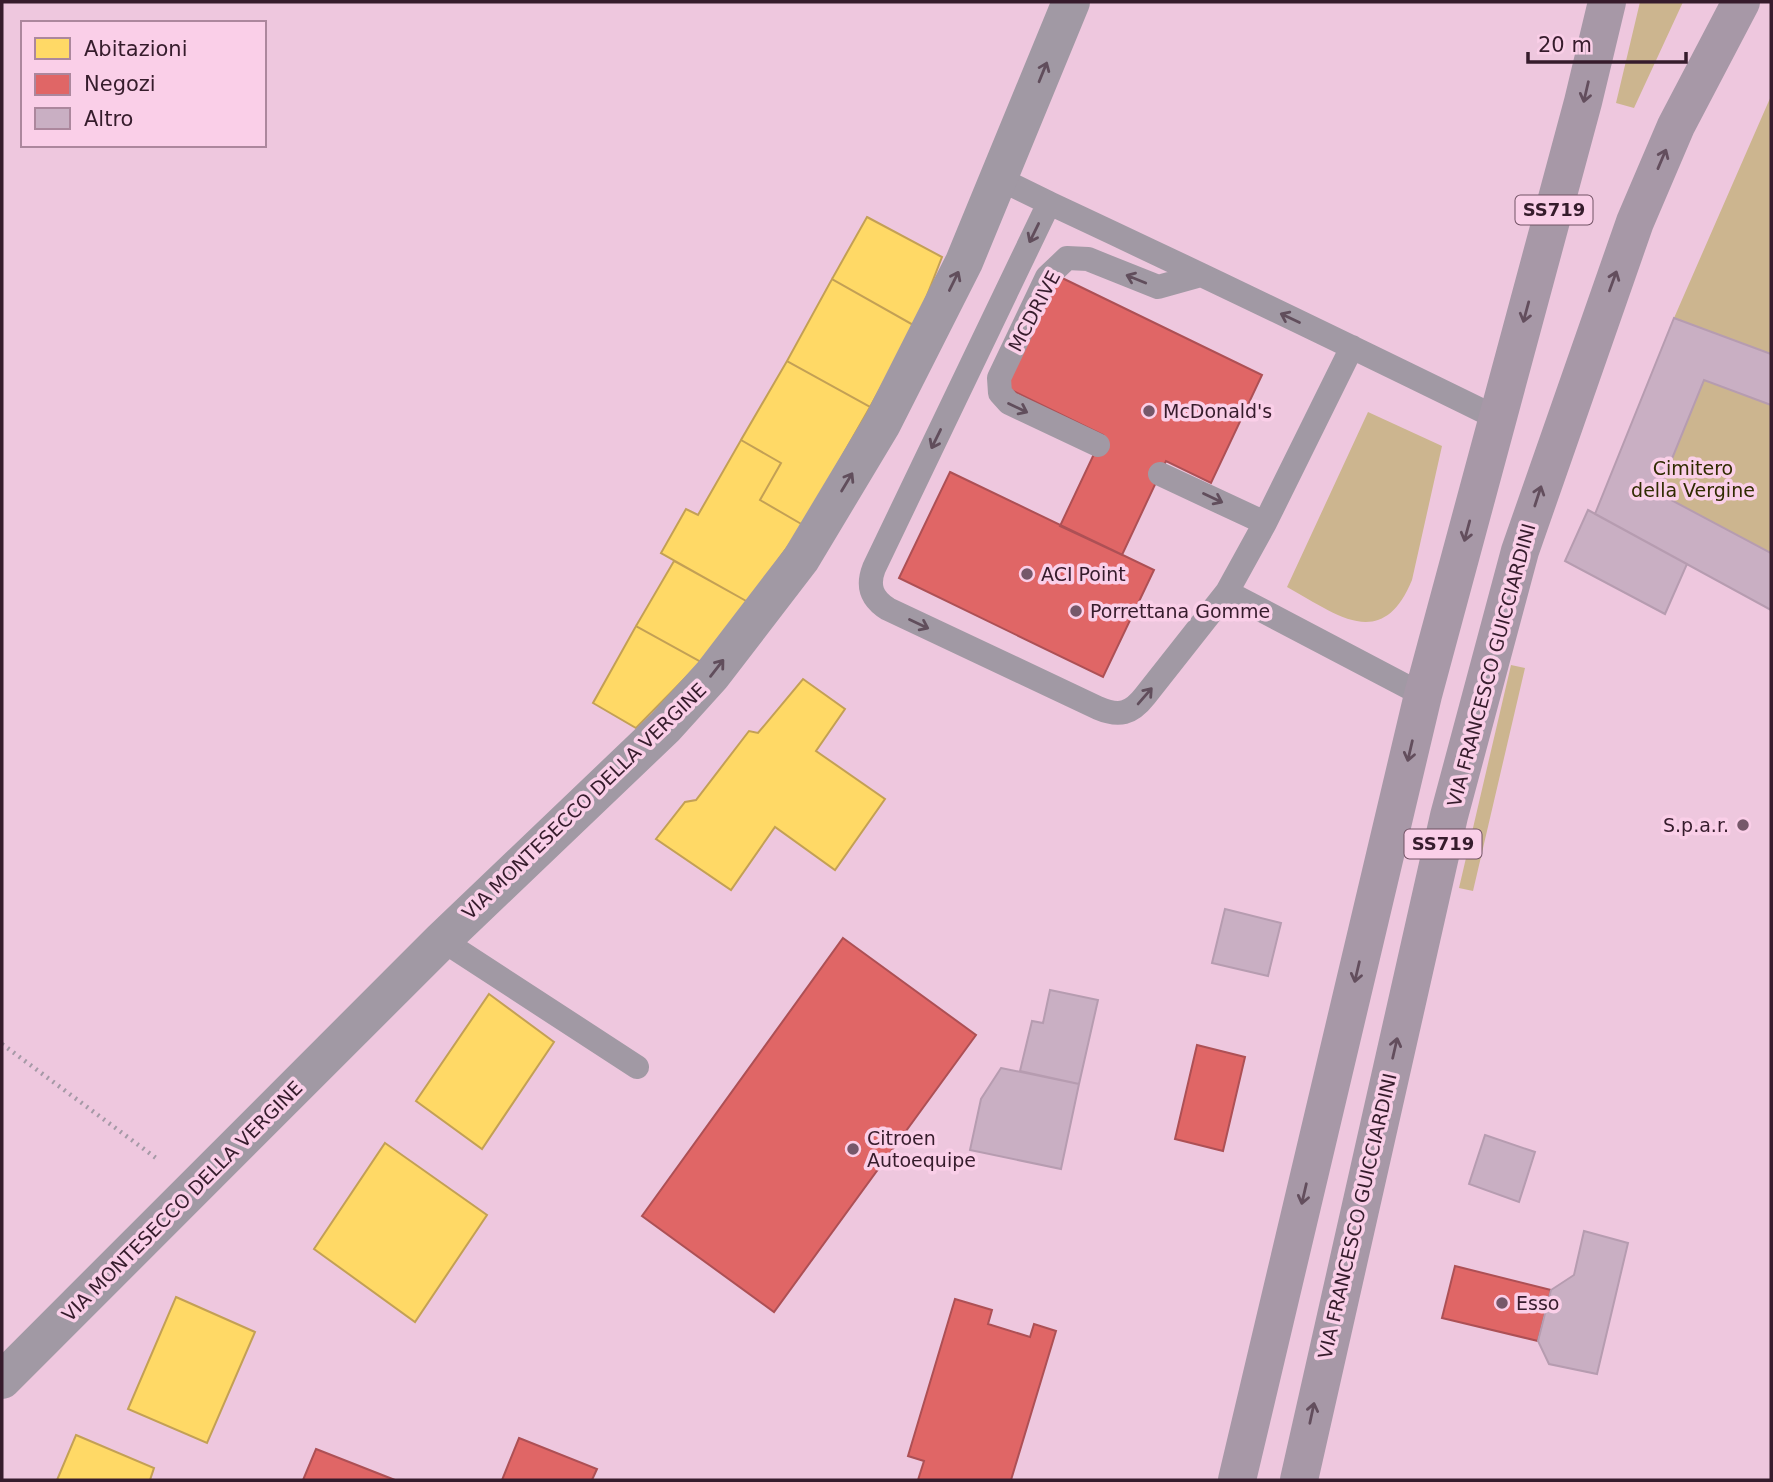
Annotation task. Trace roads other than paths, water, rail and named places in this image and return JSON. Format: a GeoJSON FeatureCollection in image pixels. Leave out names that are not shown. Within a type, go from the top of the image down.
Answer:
{"type":"FeatureCollection","features":[{"type":"Feature","properties":{"kind":"main road","name":"SS719"},"geometry":{"type":"LineString","coordinates":[[1237,1480],[1423,695],[1583,102],[1607,2]]}},
{"type":"Feature","properties":{"kind":"main road","name":"VIA FRANCESCO GUICCIARDINI"},"geometry":{"type":"LineString","coordinates":[[1298,1480],[1449,816],[1520,551],[1573,390],[1635,222],[1676,126],[1741,2]]}},
{"type":"Feature","properties":{"kind":"street","name":"VIA MONTESECCO DELLA VERGINE"},"geometry":{"type":"LineString","coordinates":[[2,1380],[442,940],[665,727],[712,675],[802,559],[882,424],[918,355],[1000,179],[1071,2]]}},
{"type":"Feature","properties":{"kind":"lane"},"geometry":{"type":"LineString","coordinates":[[1000,179],[1497,418]]}},
{"type":"Feature","properties":{"kind":"lane"},"geometry":{"type":"LineString","coordinates":[[1049,202],[874,568],[870,583],[874,597],[888,609],[1098,708],[1120,715],[1140,703],[1227,592],[1265,523],[1352,347]]}},
{"type":"Feature","properties":{"kind":"lane","name":"MCDRIVE"},"geometry":{"type":"LineString","coordinates":[[1098,445],[1009,403],[1000,393],[999,378],[1047,277],[1060,263],[1078,258],[1158,287],[1201,275]]}},
{"type":"Feature","properties":{"kind":"lane"},"geometry":{"type":"LineString","coordinates":[[1160,474],[1265,523]]}},
{"type":"Feature","properties":{"kind":"lane"},"geometry":{"type":"LineString","coordinates":[[1227,592],[1423,695]]}},
{"type":"Feature","properties":{"kind":"lane"},"geometry":{"type":"LineString","coordinates":[[442,940],[637,1067]]}},
{"type":"Feature","properties":{"kind":"place","name":"McDonald's"},"geometry":{"type":"Point","coordinates":[1149,411]}},
{"type":"Feature","properties":{"kind":"place","name":"ACI Point"},"geometry":{"type":"Point","coordinates":[1027,574]}},
{"type":"Feature","properties":{"kind":"place","name":"Porrettana Gomme"},"geometry":{"type":"Point","coordinates":[1076,611]}},
{"type":"Feature","properties":{"kind":"place","name":"S.p.a.r."},"geometry":{"type":"Point","coordinates":[1743,825]}},
{"type":"Feature","properties":{"kind":"place","name":"Citroen Autoequipe"},"geometry":{"type":"Point","coordinates":[853,1149]}},
{"type":"Feature","properties":{"kind":"place","name":"Esso"},"geometry":{"type":"Point","coordinates":[1502,1303]}},
{"type":"Feature","properties":{"kind":"park label","name":"Cimitero della Vergine"},"geometry":{"type":"Point","coordinates":[1693,479]}}]}
